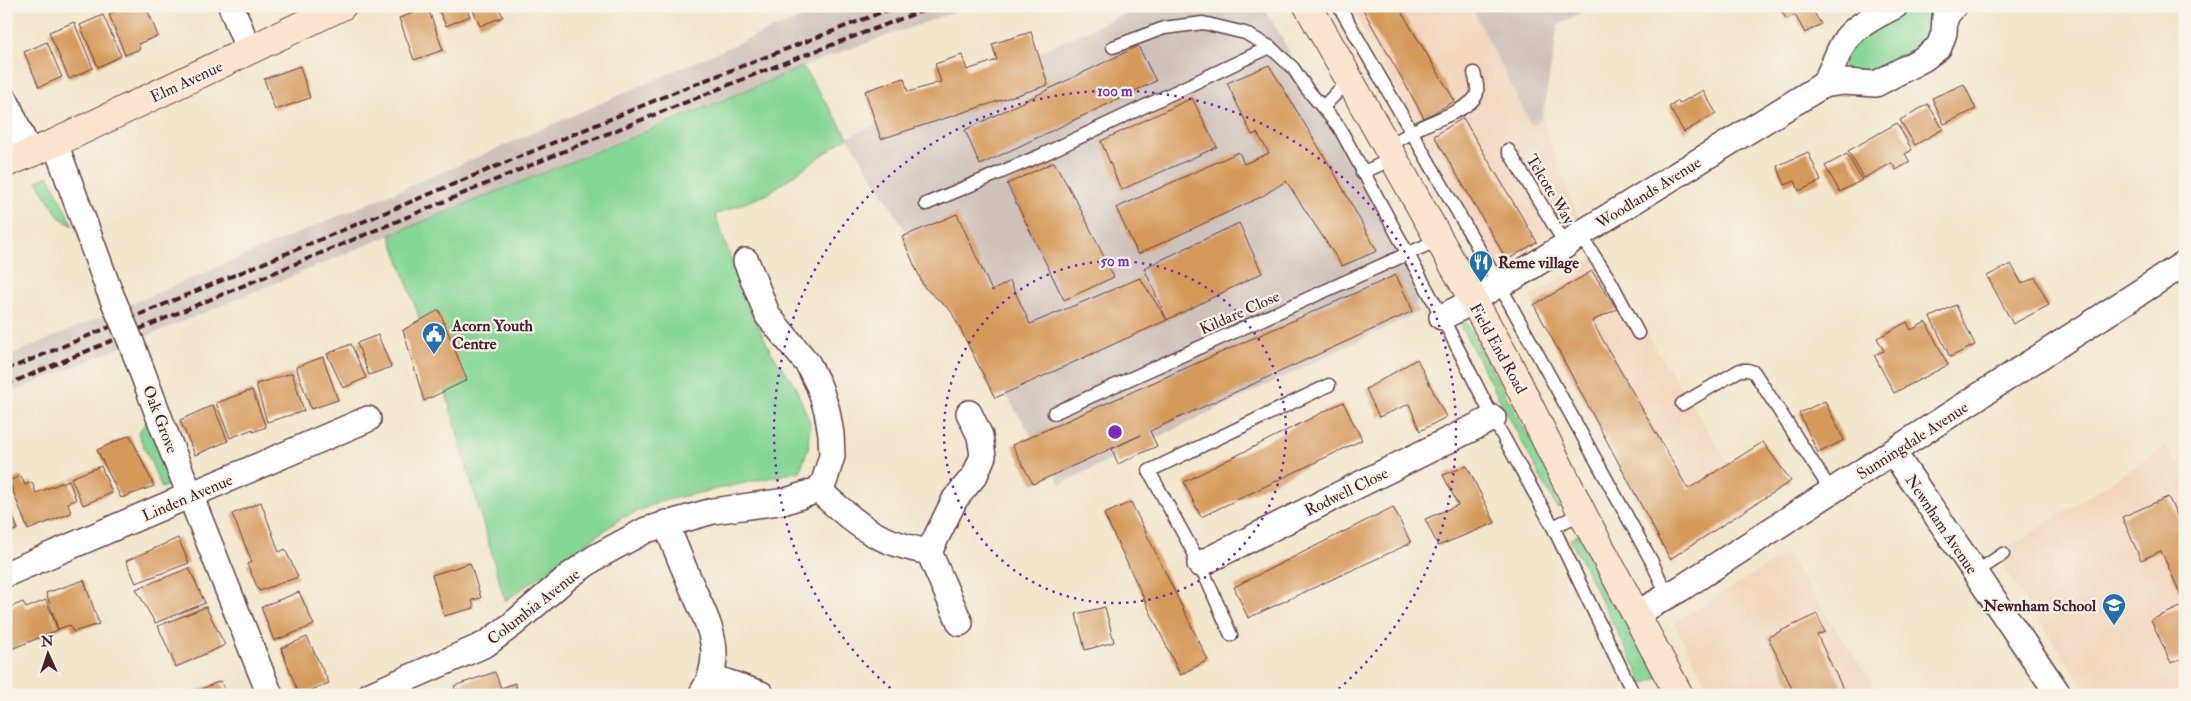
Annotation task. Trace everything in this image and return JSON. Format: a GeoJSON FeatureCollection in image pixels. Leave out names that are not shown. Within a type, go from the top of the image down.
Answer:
{"type":"FeatureCollection","features":[{"type":"Feature","properties":{"kind":"street"},"geometry":{"type":"LineString","coordinates":[[231,6],[249,51]]}},
{"type":"Feature","properties":{"kind":"street","name":"Elm Avenue"},"geometry":{"type":"LineString","coordinates":[[18,158],[55,143],[342,6]]}},
{"type":"Feature","properties":{"kind":"street","name":"Field End Road"},"geometry":{"type":"LineString","coordinates":[[1308,6],[1534,412],[1582,513],[1678,695]]}},
{"type":"Feature","properties":{"kind":"street","name":"Woodlands Avenue"},"geometry":{"type":"LineString","coordinates":[[1442,316],[1511,279],[1823,85],[1832,72],[1846,39],[1864,25],[1895,6]]}},
{"type":"Feature","properties":{"kind":"street","name":"Woodlands Avenue"},"geometry":{"type":"LineString","coordinates":[[1823,85],[1844,82],[1876,84],[1896,76],[1939,48],[1944,33],[1946,17],[1954,6]]}},
{"type":"Feature","properties":{"kind":"street"},"geometry":{"type":"LineString","coordinates":[[6,101],[18,158]]}},
{"type":"Feature","properties":{"kind":"street","name":"Oak Grove"},"geometry":{"type":"LineString","coordinates":[[55,143],[109,290],[270,695]]}},
{"type":"Feature","properties":{"kind":"street"},"geometry":{"type":"LineString","coordinates":[[746,261],[768,316],[808,364],[819,386],[827,411],[832,456],[824,482],[818,490],[849,519],[868,532],[888,542],[929,552]]}},
{"type":"Feature","properties":{"kind":"street","name":"Sunningdale Avenue"},"geometry":{"type":"LineString","coordinates":[[1636,614],[1832,492],[2185,263]]}},
{"type":"Feature","properties":{"kind":"street"},"geometry":{"type":"LineString","coordinates":[[929,552],[955,500],[975,475],[983,456],[980,436],[969,413]]}},
{"type":"Feature","properties":{"kind":"street","name":"Rodwell Close"},"geometry":{"type":"LineString","coordinates":[[1200,564],[1493,418]]}},
{"type":"Feature","properties":{"kind":"street","name":"Linden Avenue"},"geometry":{"type":"LineString","coordinates":[[6,574],[368,419]]}},
{"type":"Feature","properties":{"kind":"street","name":"Newnham Avenue"},"geometry":{"type":"LineString","coordinates":[[1893,452],[2060,695]]}},
{"type":"Feature","properties":{"kind":"street","name":"Columbia Avenue"},"geometry":{"type":"LineString","coordinates":[[370,695],[486,644],[513,624],[569,576],[596,557],[630,538],[666,523],[713,511],[786,501],[818,490]]}},
{"type":"Feature","properties":{"kind":"street"},"geometry":{"type":"LineString","coordinates":[[666,523],[714,642],[715,663],[707,686],[761,694]]}},
{"type":"Feature","properties":{"kind":"street"},"geometry":{"type":"LineString","coordinates":[[929,552],[960,623]]}},
{"type":"Feature","properties":{"kind":"lane"},"geometry":{"type":"LineString","coordinates":[[1339,6],[1499,284],[1652,562],[1667,595]]}},
{"type":"Feature","properties":{"kind":"lane"},"geometry":{"type":"LineString","coordinates":[[1114,47],[1164,28],[1203,23],[1245,32],[1270,47],[1293,68],[1307,89],[1339,127],[1362,173],[1442,316],[1493,418],[1553,527],[1634,695]]}},
{"type":"Feature","properties":{"kind":"lane"},"geometry":{"type":"LineString","coordinates":[[926,204],[1044,154],[1270,47]]}},
{"type":"Feature","properties":{"kind":"lane"},"geometry":{"type":"LineString","coordinates":[[1362,173],[1411,133],[1452,114],[1476,96],[1478,85],[1474,73]]}},
{"type":"Feature","properties":{"kind":"lane"},"geometry":{"type":"LineString","coordinates":[[1323,107],[1349,80]]}},
{"type":"Feature","properties":{"kind":"lane","name":"Telcote Way"},"geometry":{"type":"LineString","coordinates":[[1508,150],[1573,240],[1611,282],[1638,333]]}},
{"type":"Feature","properties":{"kind":"lane","name":"Kildare Close"},"geometry":{"type":"LineString","coordinates":[[1054,413],[1438,240]]}},
{"type":"Feature","properties":{"kind":"lane"},"geometry":{"type":"LineString","coordinates":[[1682,404],[1740,370],[1754,372],[1832,492]]}},
{"type":"Feature","properties":{"kind":"lane"},"geometry":{"type":"LineString","coordinates":[[1231,635],[1200,564],[1149,471],[1329,385]]}},
{"type":"Feature","properties":{"kind":"lane"},"geometry":{"type":"LineString","coordinates":[[1553,527],[1582,513]]}},
{"type":"Feature","properties":{"kind":"lane"},"geometry":{"type":"LineString","coordinates":[[1975,573],[2004,554]]}},
{"type":"Feature","properties":{"kind":"shaded area"},"geometry":{"type":"Polygon","coordinates":[[[835,6],[972,6],[844,51],[687,112],[6,395],[6,357],[473,159],[757,35],[835,6]]]}},
{"type":"Feature","properties":{"kind":"shaded area"},"geometry":{"type":"Polygon","coordinates":[[[1142,6],[1263,6],[1408,254],[1418,312],[1061,484],[848,137],[1142,6]]]}},
{"type":"Feature","properties":{"kind":"shaded area"},"geometry":{"type":"Polygon","coordinates":[[[1351,6],[1471,6],[1531,124],[1542,120],[1579,220],[1493,263],[1351,6]]]}},
{"type":"Feature","properties":{"kind":"shaded area"},"geometry":{"type":"Polygon","coordinates":[[[1471,6],[1592,6],[1558,26],[1542,120],[1531,125],[1471,6]]]}},
{"type":"Feature","properties":{"kind":"shaded area"},"geometry":{"type":"Polygon","coordinates":[[[1598,256],[1757,509],[1671,565],[1529,298],[1598,256]]]}},
{"type":"Feature","properties":{"kind":"shaded area","name":"Newnham School"},"geometry":{"type":"Polygon","coordinates":[[[2165,447],[2176,463],[2185,457],[2185,695],[2089,695],[1996,556],[2165,447]]]}},
{"type":"Feature","properties":{"kind":"shaded area"},"geometry":{"type":"Polygon","coordinates":[[[1786,554],[1880,695],[1712,695],[1674,623],[1786,554]]]}},
{"type":"Feature","properties":{"kind":"green space"},"geometry":{"type":"Polygon","coordinates":[[[1909,6],[1925,10],[1933,17],[1936,28],[1935,43],[1879,75],[1849,74],[1843,65],[1846,49],[1894,14],[1909,6]]]}},
{"type":"Feature","properties":{"kind":"green space"},"geometry":{"type":"Polygon","coordinates":[[[803,67],[848,137],[767,194],[715,215],[748,306],[771,352],[795,385],[810,423],[808,448],[800,471],[662,501],[622,518],[505,601],[446,393],[390,235],[803,67]]]}},
{"type":"Feature","properties":{"kind":"green space"},"geometry":{"type":"Polygon","coordinates":[[[49,176],[73,226],[59,217],[37,181],[49,176]]]}},
{"type":"Feature","properties":{"kind":"green space"},"geometry":{"type":"Polygon","coordinates":[[[1466,322],[1566,505],[1557,508],[1459,323],[1466,322]]]}},
{"type":"Feature","properties":{"kind":"green space"},"geometry":{"type":"Polygon","coordinates":[[[148,419],[176,481],[162,488],[138,433],[148,419]]]}},
{"type":"Feature","properties":{"kind":"green space"},"geometry":{"type":"Polygon","coordinates":[[[1581,533],[1659,677],[1644,684],[1570,539],[1581,533]]]}},
{"type":"Feature","properties":{"kind":"building"},"geometry":{"type":"Polygon","coordinates":[[[128,6],[146,6],[158,36],[138,44],[140,49],[125,55],[109,14],[128,6]]]}},
{"type":"Feature","properties":{"kind":"building"},"geometry":{"type":"Polygon","coordinates":[[[437,6],[465,6],[470,16],[446,26],[437,6]]]}},
{"type":"Feature","properties":{"kind":"building"},"geometry":{"type":"Polygon","coordinates":[[[471,6],[498,6],[503,17],[480,26],[471,6]]]}},
{"type":"Feature","properties":{"kind":"building"},"geometry":{"type":"Polygon","coordinates":[[[1361,6],[1398,6],[1455,101],[1424,118],[1361,6]]]}},
{"type":"Feature","properties":{"kind":"building"},"geometry":{"type":"Polygon","coordinates":[[[1779,6],[1810,6],[1821,24],[1805,33],[1795,15],[1786,19],[1779,6]]]}},
{"type":"Feature","properties":{"kind":"building"},"geometry":{"type":"Polygon","coordinates":[[[428,8],[443,50],[414,60],[399,18],[428,8]]]}},
{"type":"Feature","properties":{"kind":"building"},"geometry":{"type":"Polygon","coordinates":[[[103,15],[121,56],[98,67],[80,25],[103,15]]]}},
{"type":"Feature","properties":{"kind":"building"},"geometry":{"type":"Polygon","coordinates":[[[74,22],[93,68],[69,79],[49,32],[74,22]]]}},
{"type":"Feature","properties":{"kind":"building"},"geometry":{"type":"Polygon","coordinates":[[[1031,32],[1048,85],[881,139],[865,91],[904,78],[908,92],[941,82],[935,64],[962,55],[967,70],[997,60],[992,44],[1031,32]]]}},
{"type":"Feature","properties":{"kind":"building"},"geometry":{"type":"Polygon","coordinates":[[[47,42],[62,77],[39,87],[24,52],[47,42]]]}},
{"type":"Feature","properties":{"kind":"building"},"geometry":{"type":"Polygon","coordinates":[[[1138,46],[1156,81],[980,165],[965,130],[1138,46]]]}},
{"type":"Feature","properties":{"kind":"building"},"geometry":{"type":"Polygon","coordinates":[[[1269,65],[1336,176],[1377,251],[1342,266],[1286,181],[1261,197],[1138,254],[1116,208],[1239,152],[1244,164],[1269,153],[1257,133],[1252,135],[1227,83],[1269,65]]]}},
{"type":"Feature","properties":{"kind":"building"},"geometry":{"type":"Polygon","coordinates":[[[300,66],[310,98],[275,110],[264,79],[300,66]]]}},
{"type":"Feature","properties":{"kind":"building"},"geometry":{"type":"Polygon","coordinates":[[[1964,84],[1976,109],[1944,124],[1932,98],[1964,84]]]}},
{"type":"Feature","properties":{"kind":"building"},"geometry":{"type":"Polygon","coordinates":[[[1703,90],[1716,113],[1684,132],[1669,107],[1678,101],[1679,104],[1703,90]]]}},
{"type":"Feature","properties":{"kind":"building"},"geometry":{"type":"Polygon","coordinates":[[[1192,98],[1217,147],[1121,190],[1101,141],[1192,98]]]}},
{"type":"Feature","properties":{"kind":"building"},"geometry":{"type":"Polygon","coordinates":[[[1928,104],[1943,129],[1915,145],[1900,120],[1928,104]]]}},
{"type":"Feature","properties":{"kind":"building"},"geometry":{"type":"Polygon","coordinates":[[[1463,118],[1537,242],[1507,260],[1434,136],[1463,118]]]}},
{"type":"Feature","properties":{"kind":"building"},"geometry":{"type":"Polygon","coordinates":[[[1897,123],[1912,150],[1905,154],[1910,162],[1896,170],[1892,163],[1864,178],[1848,151],[1897,123]]]}},
{"type":"Feature","properties":{"kind":"building"},"geometry":{"type":"Polygon","coordinates":[[[1808,152],[1821,181],[1799,191],[1795,181],[1785,185],[1777,166],[1808,152]]]}},
{"type":"Feature","properties":{"kind":"building"},"geometry":{"type":"Polygon","coordinates":[[[1847,154],[1862,180],[1840,192],[1825,166],[1847,154]]]}},
{"type":"Feature","properties":{"kind":"building"},"geometry":{"type":"Polygon","coordinates":[[[1054,162],[1077,202],[1114,277],[1064,300],[1007,184],[1054,162]]]}},
{"type":"Feature","properties":{"kind":"building"},"geometry":{"type":"Polygon","coordinates":[[[957,214],[992,291],[1010,281],[1030,324],[1140,278],[1167,320],[995,398],[951,311],[924,287],[902,237],[957,214]]]}},
{"type":"Feature","properties":{"kind":"building"},"geometry":{"type":"Polygon","coordinates":[[[1239,223],[1262,273],[1167,320],[1144,268],[1239,223]]]}},
{"type":"Feature","properties":{"kind":"building"},"geometry":{"type":"Polygon","coordinates":[[[2011,264],[2022,284],[2035,277],[2049,305],[2013,324],[1987,276],[2011,264]]]}},
{"type":"Feature","properties":{"kind":"building"},"geometry":{"type":"Polygon","coordinates":[[[1592,271],[1617,309],[1592,321],[1688,489],[1763,442],[1791,481],[1670,559],[1534,305],[1592,271]]]}},
{"type":"Feature","properties":{"kind":"building"},"geometry":{"type":"Polygon","coordinates":[[[1396,275],[1413,311],[1150,431],[1157,446],[1118,464],[1112,449],[1141,435],[1033,484],[1012,445],[1396,275]]]}},
{"type":"Feature","properties":{"kind":"building"},"geometry":{"type":"Polygon","coordinates":[[[1956,305],[1975,345],[1950,357],[1930,317],[1956,305]]]}},
{"type":"Feature","properties":{"kind":"building","name":"Acorn Youth Centre"},"geometry":{"type":"Polygon","coordinates":[[[439,310],[467,380],[424,401],[403,330],[439,310]]]}},
{"type":"Feature","properties":{"kind":"building"},"geometry":{"type":"Polygon","coordinates":[[[1907,322],[1911,330],[1926,322],[1948,365],[1894,393],[1874,355],[1884,351],[1877,338],[1907,322]]]}},
{"type":"Feature","properties":{"kind":"building"},"geometry":{"type":"Polygon","coordinates":[[[378,335],[391,367],[369,375],[357,343],[378,335]]]}},
{"type":"Feature","properties":{"kind":"building"},"geometry":{"type":"Polygon","coordinates":[[[351,344],[366,378],[343,388],[327,354],[351,344]]]}},
{"type":"Feature","properties":{"kind":"building"},"geometry":{"type":"Polygon","coordinates":[[[323,357],[338,400],[311,409],[296,367],[323,357]]]}},
{"type":"Feature","properties":{"kind":"building"},"geometry":{"type":"Polygon","coordinates":[[[1417,359],[1446,417],[1420,431],[1409,404],[1379,417],[1366,389],[1417,359]]]}},
{"type":"Feature","properties":{"kind":"building"},"geometry":{"type":"Polygon","coordinates":[[[292,373],[304,411],[267,422],[256,384],[292,373]]]}},
{"type":"Feature","properties":{"kind":"building"},"geometry":{"type":"Polygon","coordinates":[[[252,390],[266,427],[253,432],[253,429],[230,438],[216,403],[252,390]]]}},
{"type":"Feature","properties":{"kind":"building"},"geometry":{"type":"Polygon","coordinates":[[[1825,401],[1844,440],[1818,453],[1799,413],[1825,401]]]}},
{"type":"Feature","properties":{"kind":"building"},"geometry":{"type":"Polygon","coordinates":[[[1343,402],[1362,440],[1201,517],[1184,482],[1343,402]]]}},
{"type":"Feature","properties":{"kind":"building"},"geometry":{"type":"Polygon","coordinates":[[[213,405],[228,441],[195,455],[180,420],[213,405]]]}},
{"type":"Feature","properties":{"kind":"building"},"geometry":{"type":"Polygon","coordinates":[[[130,435],[154,486],[121,498],[97,450],[130,435]]]}},
{"type":"Feature","properties":{"kind":"building"},"geometry":{"type":"Polygon","coordinates":[[[101,466],[112,493],[83,505],[71,478],[101,466]]]}},
{"type":"Feature","properties":{"kind":"building"},"geometry":{"type":"Polygon","coordinates":[[[1467,466],[1495,523],[1438,546],[1425,519],[1458,505],[1443,475],[1467,466]]]}},
{"type":"Feature","properties":{"kind":"building"},"geometry":{"type":"Polygon","coordinates":[[[21,476],[25,485],[32,482],[36,493],[69,480],[76,500],[68,503],[71,513],[28,530],[9,481],[21,476]]]}},
{"type":"Feature","properties":{"kind":"building"},"geometry":{"type":"Polygon","coordinates":[[[2168,497],[2185,531],[2185,604],[2161,551],[2141,560],[2122,517],[2168,497]]]}},
{"type":"Feature","properties":{"kind":"building"},"geometry":{"type":"Polygon","coordinates":[[[6,500],[18,529],[6,534],[6,500]]]}},
{"type":"Feature","properties":{"kind":"building"},"geometry":{"type":"Polygon","coordinates":[[[261,502],[279,552],[285,549],[298,577],[259,591],[247,564],[252,562],[232,514],[261,502]]]}},
{"type":"Feature","properties":{"kind":"building"},"geometry":{"type":"Polygon","coordinates":[[[1131,502],[1208,660],[1180,675],[1104,514],[1131,502]]]}},
{"type":"Feature","properties":{"kind":"building"},"geometry":{"type":"Polygon","coordinates":[[[1393,507],[1411,543],[1248,618],[1234,587],[1393,507]]]}},
{"type":"Feature","properties":{"kind":"building"},"geometry":{"type":"Polygon","coordinates":[[[178,538],[189,563],[136,583],[126,561],[178,538]]]}},
{"type":"Feature","properties":{"kind":"building"},"geometry":{"type":"Polygon","coordinates":[[[470,563],[481,598],[472,600],[474,608],[444,616],[432,575],[470,563]]]}},
{"type":"Feature","properties":{"kind":"building"},"geometry":{"type":"Polygon","coordinates":[[[189,568],[205,603],[155,623],[136,589],[189,568]]]}},
{"type":"Feature","properties":{"kind":"building"},"geometry":{"type":"Polygon","coordinates":[[[84,580],[99,624],[73,632],[70,625],[58,629],[46,593],[84,580]]]}},
{"type":"Feature","properties":{"kind":"building"},"geometry":{"type":"Polygon","coordinates":[[[299,592],[314,625],[274,641],[261,607],[299,592]]]}},
{"type":"Feature","properties":{"kind":"building"},"geometry":{"type":"Polygon","coordinates":[[[46,600],[58,630],[9,650],[6,643],[6,609],[23,602],[26,608],[46,600]]]}},
{"type":"Feature","properties":{"kind":"building"},"geometry":{"type":"Polygon","coordinates":[[[2185,605],[2185,657],[2171,663],[2151,620],[2185,605]]]}},
{"type":"Feature","properties":{"kind":"building"},"geometry":{"type":"Polygon","coordinates":[[[206,607],[225,645],[176,667],[158,626],[206,607]]]}},
{"type":"Feature","properties":{"kind":"building"},"geometry":{"type":"Polygon","coordinates":[[[1105,607],[1114,642],[1085,650],[1076,614],[1105,607]]]}},
{"type":"Feature","properties":{"kind":"building"},"geometry":{"type":"Polygon","coordinates":[[[1817,614],[1825,632],[1817,635],[1846,695],[1795,695],[1768,637],[1817,614]]]}},
{"type":"Feature","properties":{"kind":"building"},"geometry":{"type":"Polygon","coordinates":[[[307,637],[329,683],[299,695],[281,648],[307,637]]]}},
{"type":"Feature","properties":{"kind":"building"},"geometry":{"type":"Polygon","coordinates":[[[495,672],[501,688],[515,683],[519,695],[457,695],[454,686],[495,672]]]}},
{"type":"Feature","properties":{"kind":"building"},"geometry":{"type":"Polygon","coordinates":[[[220,681],[228,695],[188,695],[220,681]]]}},
{"type":"Feature","properties":{"kind":"railway"},"geometry":{"type":"LineString","coordinates":[[6,370],[680,90],[898,6]]}},
{"type":"Feature","properties":{"kind":"railway"},"geometry":{"type":"LineString","coordinates":[[6,385],[579,145],[781,64],[935,6]]}},
{"type":"Feature","properties":{"kind":"place","name":"Reme village"},"geometry":{"type":"Point","coordinates":[1481,283]}},
{"type":"Feature","properties":{"kind":"place","name":"Acorn Youth Centre"},"geometry":{"type":"Point","coordinates":[434,355]}},
{"type":"Feature","properties":{"kind":"place","name":"Newnham School"},"geometry":{"type":"Point","coordinates":[2114,626]}}]}
